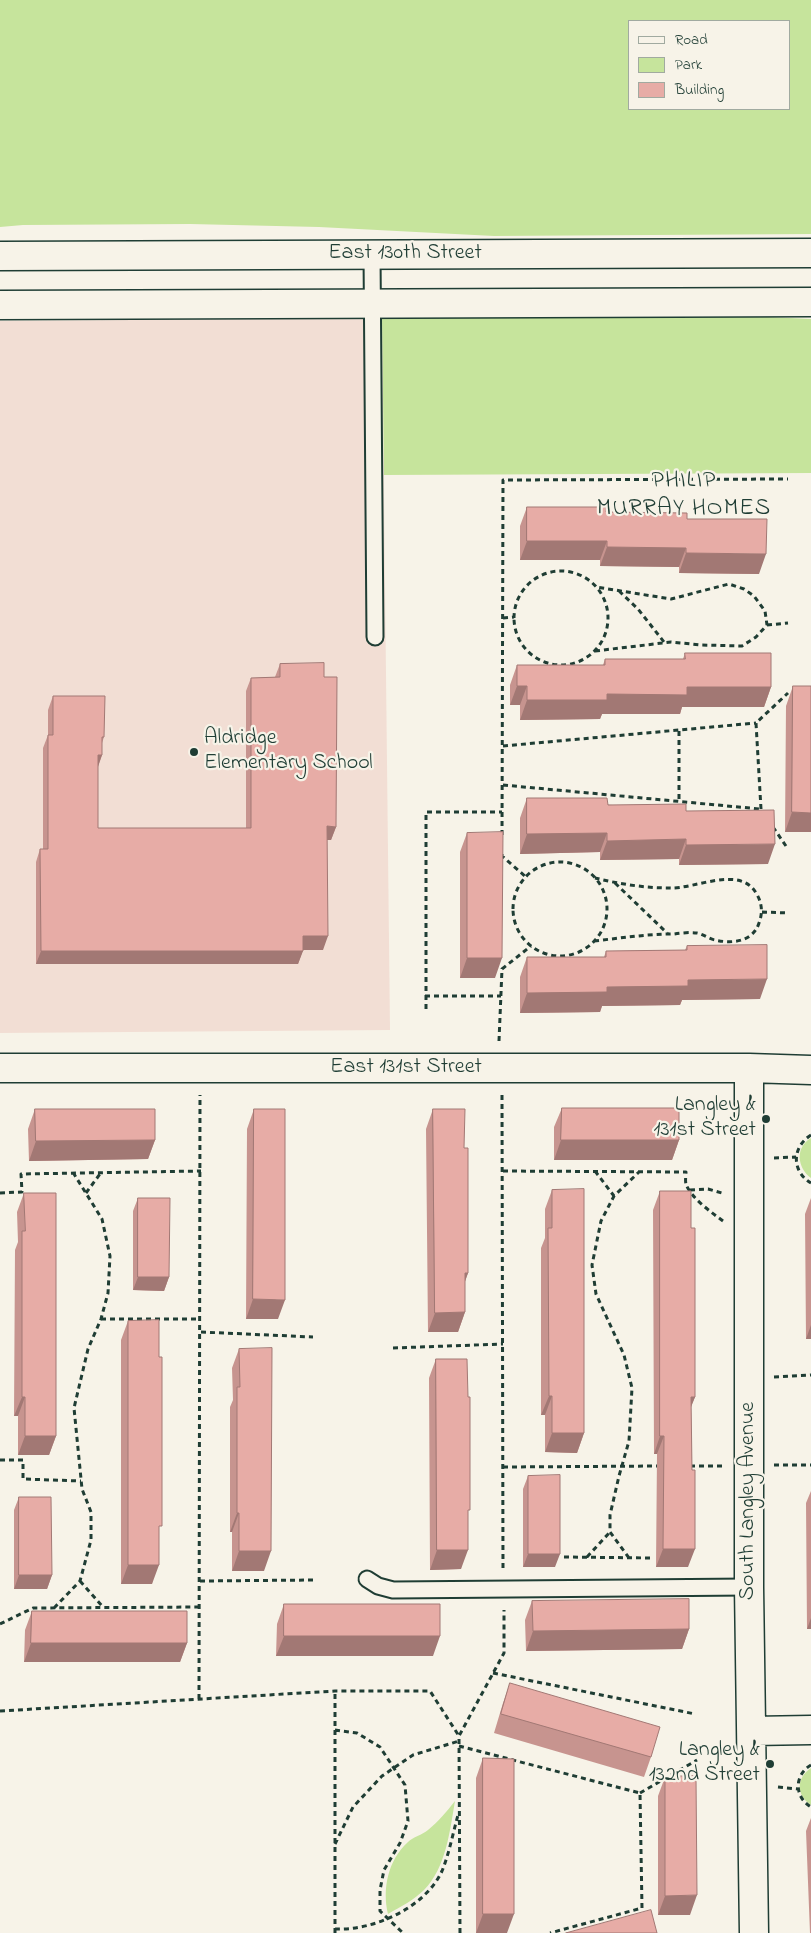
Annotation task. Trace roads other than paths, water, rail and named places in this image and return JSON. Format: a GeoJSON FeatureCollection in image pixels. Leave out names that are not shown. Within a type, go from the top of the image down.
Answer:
{"type":"FeatureCollection","features":[{"type":"Feature","properties":{"kind":"street","name":"East 130th Street"},"geometry":{"type":"LineString","coordinates":[[0,256],[811,253]]}},
{"type":"Feature","properties":{"kind":"street"},"geometry":{"type":"LineString","coordinates":[[0,305],[811,302]]}},
{"type":"Feature","properties":{"kind":"street","name":"East 131st Street"},"geometry":{"type":"LineString","coordinates":[[0,1068],[749,1068],[811,1070]]}},
{"type":"Feature","properties":{"kind":"street","name":"South Langley Avenue"},"geometry":{"type":"LineString","coordinates":[[749,1068],[749,1587],[754,1933]]}},
{"type":"Feature","properties":{"kind":"street"},"geometry":{"type":"LineString","coordinates":[[752,1731],[811,1730]]}},
{"type":"Feature","properties":{"kind":"lane"},"geometry":{"type":"LineString","coordinates":[[372,254],[375,637]]}},
{"type":"Feature","properties":{"kind":"lane"},"geometry":{"type":"LineString","coordinates":[[367,1579],[378,1586],[393,1590],[749,1587]]}},
{"type":"Feature","properties":{"kind":"place","name":"Aldridge Elementary School"},"geometry":{"type":"Point","coordinates":[194,752]}},
{"type":"Feature","properties":{"kind":"place","name":"Langley & 131st Street"},"geometry":{"type":"Point","coordinates":[766,1119]}},
{"type":"Feature","properties":{"kind":"place","name":"Langley & 132nd Street"},"geometry":{"type":"Point","coordinates":[770,1764]}},
{"type":"Feature","properties":{"kind":"district","name":"PHILIP MURRAY HOMES"},"geometry":{"type":"Point","coordinates":[684,496]}}]}
